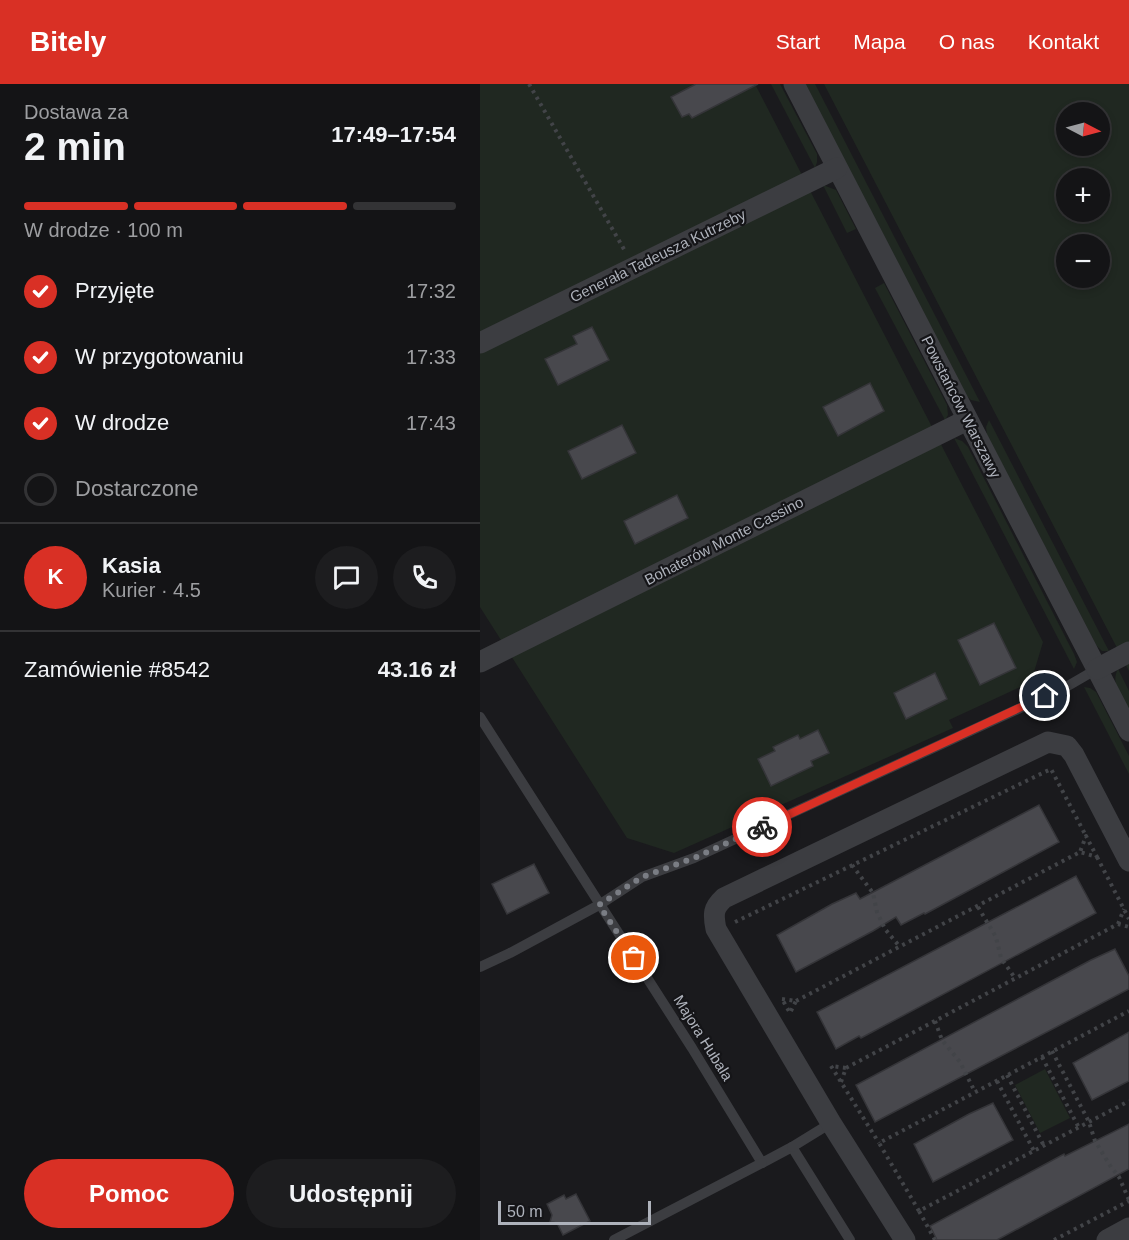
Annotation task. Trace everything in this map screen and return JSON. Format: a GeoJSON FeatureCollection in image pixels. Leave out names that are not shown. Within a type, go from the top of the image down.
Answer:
{"type":"FeatureCollection","features":[{"type":"Feature","properties":{"kind":"street","name":"Powstańców Warszawy"},"geometry":{"type":"LineString","coordinates":[[794,84],[1129,731]]}},
{"type":"Feature","properties":{"kind":"street","name":"Generała Tadeusza Kutrzeby"},"geometry":{"type":"LineString","coordinates":[[480,343],[837,168]]}},
{"type":"Feature","properties":{"kind":"street","name":"Bohaterów Monte Cassino"},"geometry":{"type":"LineString","coordinates":[[480,662],[967,420]]}},
{"type":"Feature","properties":{"kind":"street"},"geometry":{"type":"LineString","coordinates":[[1097,669],[1129,652]]}},
{"type":"Feature","properties":{"kind":"street"},"geometry":{"type":"LineString","coordinates":[[905,1240],[831,1123],[716,929],[713,914],[716,905],[724,898],[1048,742],[1067,746],[1074,754],[1128,855]]}},
{"type":"Feature","properties":{"kind":"street"},"geometry":{"type":"LineString","coordinates":[[1107,1240],[1129,1228]]}},
{"type":"Feature","properties":{"kind":"lane"},"geometry":{"type":"LineString","coordinates":[[480,967],[599,905],[642,877],[694,858],[1066,687],[1097,669]]}},
{"type":"Feature","properties":{"kind":"lane","name":"Majora Hubala"},"geometry":{"type":"LineString","coordinates":[[480,717],[693,1048],[762,1163]]}},
{"type":"Feature","properties":{"kind":"lane"},"geometry":{"type":"LineString","coordinates":[[614,1240],[792,1147],[831,1123]]}},
{"type":"Feature","properties":{"kind":"lane"},"geometry":{"type":"LineString","coordinates":[[792,1147],[850,1240]]}},
{"type":"Feature","properties":{"kind":"path"},"geometry":{"type":"LineString","coordinates":[[529,84],[634,268]]}},
{"type":"Feature","properties":{"kind":"path"},"geometry":{"type":"LineString","coordinates":[[741,932],[735,922],[1050,769],[1129,919]]}},
{"type":"Feature","properties":{"kind":"path"},"geometry":{"type":"LineString","coordinates":[[782,999],[796,1000],[978,907],[1080,852],[1086,836]]}},
{"type":"Feature","properties":{"kind":"path"},"geometry":{"type":"LineString","coordinates":[[1080,852],[1097,857]]}},
{"type":"Feature","properties":{"kind":"path"},"geometry":{"type":"LineString","coordinates":[[852,865],[873,893],[877,912],[885,929],[900,947]]}},
{"type":"Feature","properties":{"kind":"path"},"geometry":{"type":"LineString","coordinates":[[978,907],[996,937],[1001,958],[1015,978]]}},
{"type":"Feature","properties":{"kind":"path"},"geometry":{"type":"LineString","coordinates":[[935,1240],[831,1066],[846,1068],[1118,924],[1124,909]]}},
{"type":"Feature","properties":{"kind":"path"},"geometry":{"type":"LineString","coordinates":[[1118,924],[1129,927]]}},
{"type":"Feature","properties":{"kind":"path"},"geometry":{"type":"LineString","coordinates":[[776,990],[790,1013],[796,1000]]}},
{"type":"Feature","properties":{"kind":"path"},"geometry":{"type":"LineString","coordinates":[[879,1143],[1129,1011]]}},
{"type":"Feature","properties":{"kind":"path"},"geometry":{"type":"LineString","coordinates":[[935,1021],[942,1040],[960,1062],[975,1092]]}},
{"type":"Feature","properties":{"kind":"path"},"geometry":{"type":"LineString","coordinates":[[1052,1051],[1089,1122],[1095,1141],[1119,1177],[1129,1200],[1053,1240]]}},
{"type":"Feature","properties":{"kind":"path"},"geometry":{"type":"LineString","coordinates":[[1042,1057],[1079,1128]]}},
{"type":"Feature","properties":{"kind":"path"},"geometry":{"type":"LineString","coordinates":[[841,1082],[846,1068]]}},
{"type":"Feature","properties":{"kind":"path"},"geometry":{"type":"LineString","coordinates":[[1007,1075],[1044,1146]]}},
{"type":"Feature","properties":{"kind":"path"},"geometry":{"type":"LineString","coordinates":[[997,1081],[1034,1151]]}},
{"type":"Feature","properties":{"kind":"path"},"geometry":{"type":"LineString","coordinates":[[919,1210],[1129,1101]]}},
{"type":"Feature","properties":{"kind":"shaded area"},"geometry":{"type":"Polygon","coordinates":[[[480,84],[755,84],[1043,642],[1031,682],[949,720],[953,728],[674,853],[627,838],[480,607],[480,84]]]}},
{"type":"Feature","properties":{"kind":"shaded area"},"geometry":{"type":"Polygon","coordinates":[[[771,84],[780,84],[817,154],[815,168],[771,84]]]}},
{"type":"Feature","properties":{"kind":"shaded area"},"geometry":{"type":"Polygon","coordinates":[[[805,84],[815,84],[980,402],[971,400],[967,396],[805,84]]]}},
{"type":"Feature","properties":{"kind":"shaded area"},"geometry":{"type":"Polygon","coordinates":[[[824,84],[1129,84],[1129,671],[824,84]]]}},
{"type":"Feature","properties":{"kind":"shaded area"},"geometry":{"type":"Polygon","coordinates":[[[823,185],[836,190],[856,229],[847,233],[823,185]]]}},
{"type":"Feature","properties":{"kind":"shaded area"},"geometry":{"type":"Polygon","coordinates":[[[884,283],[947,405],[948,415],[945,420],[875,288],[884,283]]]}},
{"type":"Feature","properties":{"kind":"shaded area"},"geometry":{"type":"Polygon","coordinates":[[[989,420],[1109,651],[1102,651],[1096,645],[987,435],[986,427],[989,420]]]}},
{"type":"Feature","properties":{"kind":"shaded area"},"geometry":{"type":"Polygon","coordinates":[[[954,438],[962,441],[968,447],[1074,654],[1077,662],[1074,669],[954,438]]]}},
{"type":"Feature","properties":{"kind":"shaded area"},"geometry":{"type":"Polygon","coordinates":[[[1118,669],[1129,691],[1129,710],[1116,685],[1118,669]]]}},
{"type":"Feature","properties":{"kind":"shaded area"},"geometry":{"type":"Polygon","coordinates":[[[1084,687],[1096,692],[1129,756],[1129,774],[1084,687]]]}},
{"type":"Feature","properties":{"kind":"shaded area"},"geometry":{"type":"Polygon","coordinates":[[[1045,1069],[1070,1118],[1040,1133],[1015,1085],[1045,1069]]]}},
{"type":"Feature","properties":{"kind":"building"},"geometry":{"type":"Polygon","coordinates":[[[696,84],[758,84],[692,118],[689,114],[682,117],[671,97],[696,84]]]}},
{"type":"Feature","properties":{"kind":"building"},"geometry":{"type":"Polygon","coordinates":[[[592,327],[609,360],[558,385],[545,359],[577,344],[573,336],[592,327]]]}},
{"type":"Feature","properties":{"kind":"building"},"geometry":{"type":"Polygon","coordinates":[[[870,383],[884,411],[838,436],[823,407],[870,383]]]}},
{"type":"Feature","properties":{"kind":"building"},"geometry":{"type":"Polygon","coordinates":[[[622,425],[636,453],[582,479],[568,451],[622,425]]]}},
{"type":"Feature","properties":{"kind":"building"},"geometry":{"type":"Polygon","coordinates":[[[677,495],[688,518],[635,544],[624,521],[677,495]]]}},
{"type":"Feature","properties":{"kind":"building"},"geometry":{"type":"Polygon","coordinates":[[[994,623],[1016,668],[980,685],[958,640],[994,623]]]}},
{"type":"Feature","properties":{"kind":"building"},"geometry":{"type":"Polygon","coordinates":[[[935,673],[947,699],[906,719],[894,693],[935,673]]]}},
{"type":"Feature","properties":{"kind":"building"},"geometry":{"type":"Polygon","coordinates":[[[818,730],[829,753],[811,761],[813,766],[771,786],[758,759],[775,751],[773,747],[798,735],[800,739],[818,730]]]}},
{"type":"Feature","properties":{"kind":"building"},"geometry":{"type":"Polygon","coordinates":[[[1039,805],[1059,842],[925,914],[901,925],[896,917],[796,972],[777,935],[856,893],[860,899],[1039,805]]]}},
{"type":"Feature","properties":{"kind":"building"},"geometry":{"type":"Polygon","coordinates":[[[534,864],[549,893],[507,914],[492,884],[534,864]]]}},
{"type":"Feature","properties":{"kind":"building"},"geometry":{"type":"Polygon","coordinates":[[[1076,876],[1096,913],[861,1038],[859,1036],[836,1049],[817,1012],[1076,876]]]}},
{"type":"Feature","properties":{"kind":"building"},"geometry":{"type":"Polygon","coordinates":[[[1115,949],[1129,976],[1129,989],[875,1122],[856,1085],[1115,949]]]}},
{"type":"Feature","properties":{"kind":"building"},"geometry":{"type":"Polygon","coordinates":[[[1129,1032],[1129,1081],[1092,1100],[1073,1063],[1129,1032]]]}},
{"type":"Feature","properties":{"kind":"building"},"geometry":{"type":"Polygon","coordinates":[[[993,1103],[1013,1140],[933,1182],[914,1144],[993,1103]]]}},
{"type":"Feature","properties":{"kind":"building"},"geometry":{"type":"Polygon","coordinates":[[[1129,1124],[1129,1169],[997,1240],[937,1240],[930,1226],[1064,1154],[1065,1156],[1129,1124]]]}},
{"type":"Feature","properties":{"kind":"building"},"geometry":{"type":"Polygon","coordinates":[[[576,1194],[590,1221],[563,1235],[557,1223],[550,1222],[552,1215],[547,1204],[564,1195],[566,1199],[576,1194]]]}},
{"type":"Feature","properties":{"kind":"way so far"},"geometry":{"type":"LineString","coordinates":[[634,958],[599,905],[642,877],[694,858],[762,827]]}},
{"type":"Feature","properties":{"kind":"route"},"geometry":{"type":"LineString","coordinates":[[762,827],[1045,696]]}}]}
